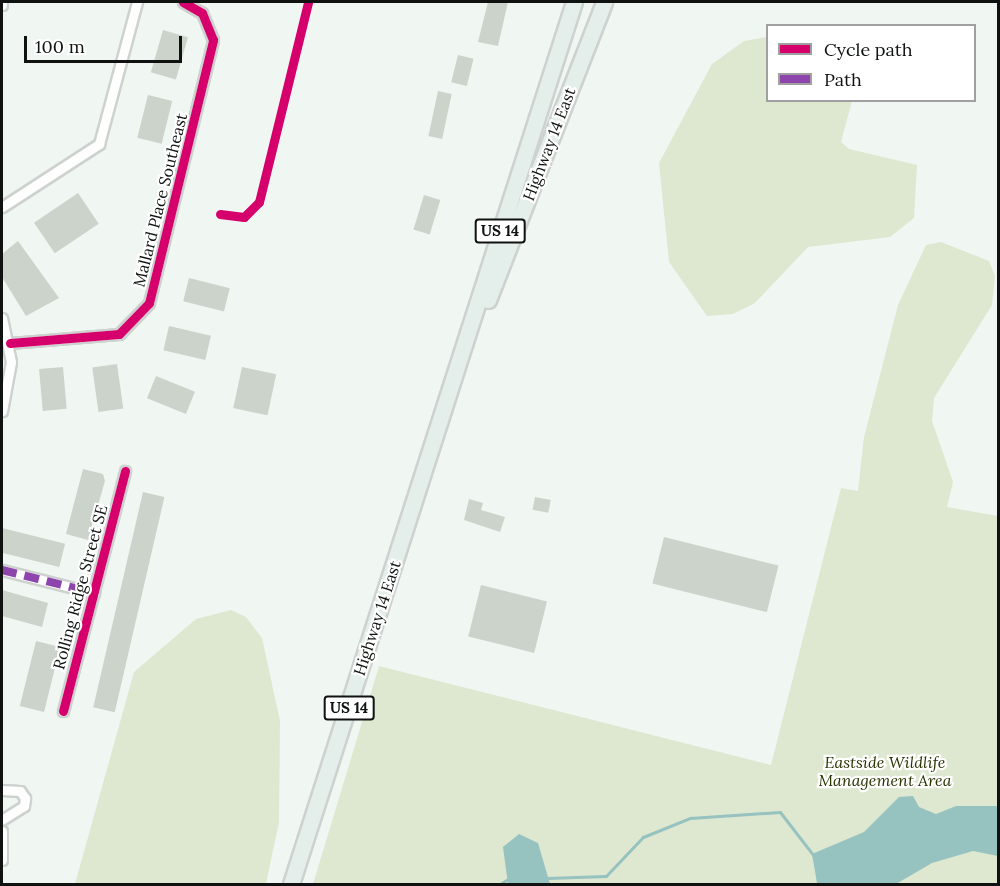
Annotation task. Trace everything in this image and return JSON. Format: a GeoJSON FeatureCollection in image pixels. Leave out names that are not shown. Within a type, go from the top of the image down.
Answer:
{"type":"FeatureCollection","features":[{"type":"Feature","properties":{"kind":"main road","name":"Highway 14 East"},"geometry":{"type":"LineString","coordinates":[[291,885],[574,2]]}},
{"type":"Feature","properties":{"kind":"main road","name":"Highway 14 East"},"geometry":{"type":"LineString","coordinates":[[452,386],[604,2]]}},
{"type":"Feature","properties":{"kind":"street"},"geometry":{"type":"LineString","coordinates":[[2,207],[99,144],[137,2]]}},
{"type":"Feature","properties":{"kind":"street","name":"Mallard Place Southeast"},"geometry":{"type":"LineString","coordinates":[[10,343],[118,334],[149,303],[213,40],[202,14],[183,2]]}},
{"type":"Feature","properties":{"kind":"street"},"geometry":{"type":"LineString","coordinates":[[2,318],[10,343],[2,411]]}},
{"type":"Feature","properties":{"kind":"street","name":"Rolling Ridge Street SE"},"geometry":{"type":"LineString","coordinates":[[63,711],[125,471]]}},
{"type":"Feature","properties":{"kind":"street"},"geometry":{"type":"LineString","coordinates":[[2,570],[93,593]]}},
{"type":"Feature","properties":{"kind":"street"},"geometry":{"type":"LineString","coordinates":[[2,790],[21,791],[25,798],[24,806],[2,820]]}},
{"type":"Feature","properties":{"kind":"street"},"geometry":{"type":"LineString","coordinates":[[2,831],[2,860]]}},
{"type":"Feature","properties":{"kind":"green space"},"geometry":{"type":"Polygon","coordinates":[[[766,37],[766,102],[852,102],[841,142],[849,149],[917,165],[914,218],[890,237],[808,247],[755,303],[733,314],[707,316],[669,262],[659,163],[712,64],[744,41],[766,37]]]}},
{"type":"Feature","properties":{"kind":"green space","name":"Eastside Wildlife Management Area"},"geometry":{"type":"Polygon","coordinates":[[[941,242],[989,261],[995,276],[992,305],[934,398],[932,421],[953,482],[947,507],[998,516],[998,884],[313,884],[379,666],[771,765],[841,488],[858,491],[864,437],[898,305],[926,245],[941,242]]]}},
{"type":"Feature","properties":{"kind":"green space"},"geometry":{"type":"Polygon","coordinates":[[[231,610],[246,617],[262,638],[280,721],[279,822],[266,884],[75,884],[134,672],[196,619],[231,610]]]}},
{"type":"Feature","properties":{"kind":"water"},"geometry":{"type":"Polygon","coordinates":[[[913,796],[919,807],[936,814],[956,806],[998,806],[998,856],[973,851],[932,863],[896,884],[817,883],[812,854],[864,832],[899,797],[913,796]]]}},
{"type":"Feature","properties":{"kind":"water"},"geometry":{"type":"Polygon","coordinates":[[[519,834],[538,843],[550,884],[508,884],[503,847],[519,834]]]}},
{"type":"Feature","properties":{"kind":"building"},"geometry":{"type":"Polygon","coordinates":[[[488,2],[508,2],[498,46],[478,42],[488,2]]]}},
{"type":"Feature","properties":{"kind":"building"},"geometry":{"type":"Polygon","coordinates":[[[163,30],[188,37],[176,79],[151,72],[163,30]]]}},
{"type":"Feature","properties":{"kind":"building"},"geometry":{"type":"Polygon","coordinates":[[[458,55],[474,59],[467,86],[451,82],[458,55]]]}},
{"type":"Feature","properties":{"kind":"building"},"geometry":{"type":"Polygon","coordinates":[[[438,91],[452,94],[442,139],[428,136],[438,91]]]}},
{"type":"Feature","properties":{"kind":"building"},"geometry":{"type":"Polygon","coordinates":[[[148,95],[172,101],[162,144],[137,138],[148,95]]]}},
{"type":"Feature","properties":{"kind":"building"},"geometry":{"type":"Polygon","coordinates":[[[78,193],[99,224],[55,253],[34,223],[78,193]]]}},
{"type":"Feature","properties":{"kind":"building"},"geometry":{"type":"Polygon","coordinates":[[[424,195],[440,200],[430,234],[413,229],[424,195]]]}},
{"type":"Feature","properties":{"kind":"building"},"geometry":{"type":"Polygon","coordinates":[[[18,241],[59,298],[26,316],[2,277],[2,254],[18,241]]]}},
{"type":"Feature","properties":{"kind":"building"},"geometry":{"type":"Polygon","coordinates":[[[189,278],[230,288],[224,311],[183,301],[189,278]]]}},
{"type":"Feature","properties":{"kind":"building"},"geometry":{"type":"Polygon","coordinates":[[[169,326],[211,336],[205,360],[163,350],[169,326]]]}},
{"type":"Feature","properties":{"kind":"building"},"geometry":{"type":"Polygon","coordinates":[[[117,364],[123,409],[99,412],[92,367],[117,364]]]}},
{"type":"Feature","properties":{"kind":"building"},"geometry":{"type":"Polygon","coordinates":[[[63,367],[67,409],[43,411],[39,369],[63,367]]]}},
{"type":"Feature","properties":{"kind":"building"},"geometry":{"type":"Polygon","coordinates":[[[242,367],[276,374],[268,415],[233,408],[242,367]]]}},
{"type":"Feature","properties":{"kind":"building"},"geometry":{"type":"Polygon","coordinates":[[[156,376],[195,392],[186,414],[147,398],[156,376]]]}},
{"type":"Feature","properties":{"kind":"building"},"geometry":{"type":"Polygon","coordinates":[[[83,469],[103,474],[105,481],[88,540],[66,534],[83,469]]]}},
{"type":"Feature","properties":{"kind":"building"},"geometry":{"type":"Polygon","coordinates":[[[143,492],[164,497],[115,712],[93,707],[143,492]]]}},
{"type":"Feature","properties":{"kind":"building"},"geometry":{"type":"Polygon","coordinates":[[[535,497],[551,500],[548,513],[533,510],[535,497]]]}},
{"type":"Feature","properties":{"kind":"building"},"geometry":{"type":"Polygon","coordinates":[[[469,499],[483,503],[481,510],[505,517],[500,532],[464,520],[469,499]]]}},
{"type":"Feature","properties":{"kind":"building"},"geometry":{"type":"Polygon","coordinates":[[[2,528],[65,544],[59,567],[2,553],[2,528]]]}},
{"type":"Feature","properties":{"kind":"building"},"geometry":{"type":"Polygon","coordinates":[[[664,537],[778,566],[767,612],[652,584],[664,537]]]}},
{"type":"Feature","properties":{"kind":"building"},"geometry":{"type":"Polygon","coordinates":[[[481,585],[547,601],[534,653],[468,636],[481,585]]]}},
{"type":"Feature","properties":{"kind":"building"},"geometry":{"type":"Polygon","coordinates":[[[2,590],[48,603],[42,627],[2,616],[2,590]]]}},
{"type":"Feature","properties":{"kind":"building"},"geometry":{"type":"Polygon","coordinates":[[[36,641],[60,647],[44,712],[20,706],[36,641]]]}},
{"type":"Feature","properties":{"kind":"waterway"},"geometry":{"type":"LineString","coordinates":[[547,878],[606,876],[643,837],[690,818],[780,812],[814,856]]}},
{"type":"Feature","properties":{"kind":"waterway"},"geometry":{"type":"LineString","coordinates":[[500,884],[508,879]]}},
{"type":"Feature","properties":{"kind":"marked path"},"geometry":{"type":"LineString","coordinates":[[2,570],[94,593]]}},
{"type":"Feature","properties":{"kind":"cycle path"},"geometry":{"type":"LineString","coordinates":[[10,343],[119,334],[149,303],[213,40],[202,13],[183,2]]}},
{"type":"Feature","properties":{"kind":"cycle path"},"geometry":{"type":"LineString","coordinates":[[220,214],[244,217],[259,202],[308,2]]}},
{"type":"Feature","properties":{"kind":"cycle path"},"geometry":{"type":"LineString","coordinates":[[63,711],[125,471]]}}]}
